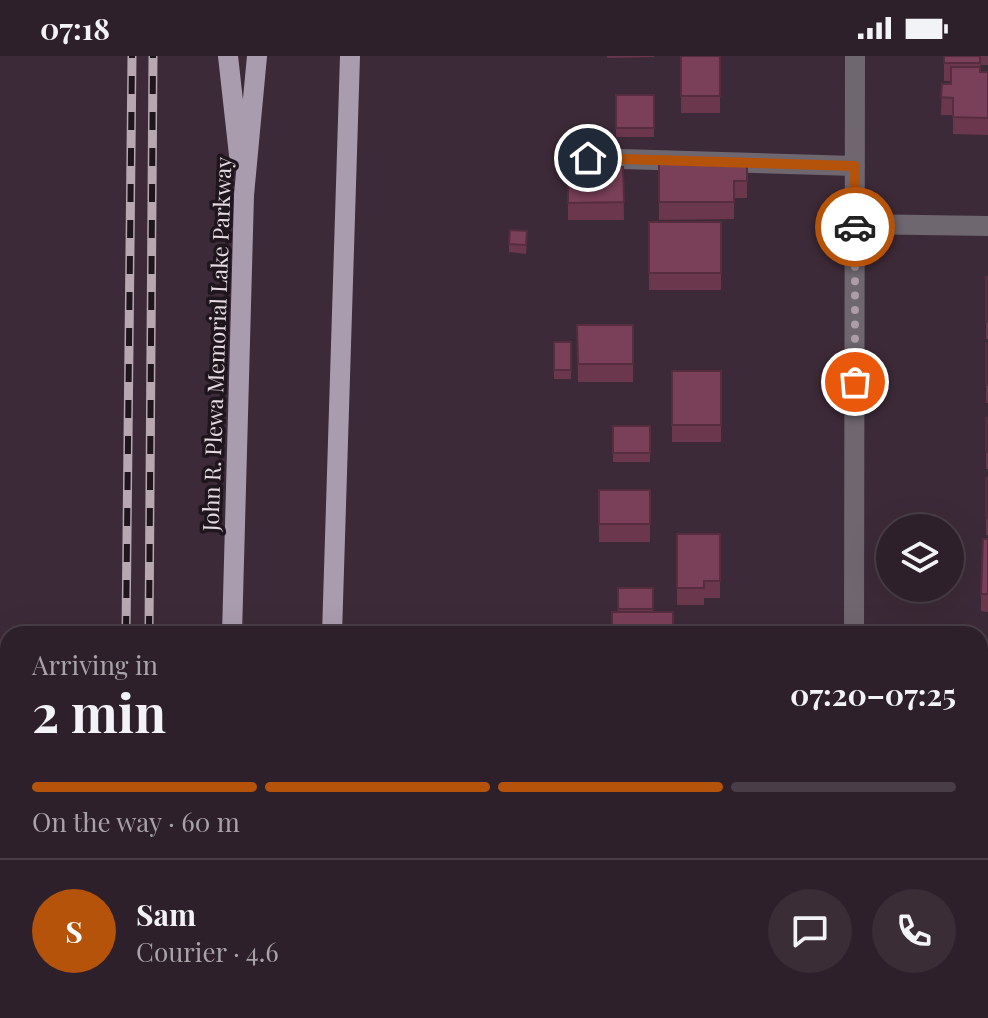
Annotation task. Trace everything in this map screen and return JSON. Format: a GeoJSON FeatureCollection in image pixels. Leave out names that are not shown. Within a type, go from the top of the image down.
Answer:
{"type":"FeatureCollection","features":[{"type":"Feature","properties":{"kind":"main road"},"geometry":{"type":"LineString","coordinates":[[228,56],[244,195]]}},
{"type":"Feature","properties":{"kind":"main road","name":"John R. Plewa Memorial Lake Parkway"},"geometry":{"type":"LineString","coordinates":[[232,626],[244,195],[257,56]]}},
{"type":"Feature","properties":{"kind":"main road"},"geometry":{"type":"LineString","coordinates":[[332,626],[350,56]]}},
{"type":"Feature","properties":{"kind":"street"},"geometry":{"type":"LineString","coordinates":[[854,626],[855,56]]}},
{"type":"Feature","properties":{"kind":"street"},"geometry":{"type":"LineString","coordinates":[[588,158],[855,166]]}},
{"type":"Feature","properties":{"kind":"street"},"geometry":{"type":"LineString","coordinates":[[855,224],[988,226]]}},
{"type":"Feature","properties":{"kind":"building"},"geometry":{"type":"Polygon","coordinates":[[[681,56],[720,56],[720,96],[681,96],[681,56]]]}},
{"type":"Feature","properties":{"kind":"building"},"geometry":{"type":"Polygon","coordinates":[[[944,56],[980,56],[980,63],[944,63],[944,56]]]}},
{"type":"Feature","properties":{"kind":"building"},"geometry":{"type":"Polygon","coordinates":[[[951,67],[980,67],[980,72],[988,72],[988,118],[953,117],[953,98],[941,97],[942,84],[951,84],[951,67]]]}},
{"type":"Feature","properties":{"kind":"building"},"geometry":{"type":"Polygon","coordinates":[[[616,95],[654,95],[654,128],[616,128],[616,95]]]}},
{"type":"Feature","properties":{"kind":"building"},"geometry":{"type":"Polygon","coordinates":[[[659,162],[747,162],[747,181],[734,181],[734,202],[659,202],[659,162]]]}},
{"type":"Feature","properties":{"kind":"building"},"geometry":{"type":"Polygon","coordinates":[[[568,167],[623,167],[624,202],[568,203],[568,167]]]}},
{"type":"Feature","properties":{"kind":"building"},"geometry":{"type":"Polygon","coordinates":[[[649,222],[721,222],[721,273],[649,273],[649,222]]]}},
{"type":"Feature","properties":{"kind":"building"},"geometry":{"type":"Polygon","coordinates":[[[510,230],[527,231],[526,245],[509,244],[510,230]]]}},
{"type":"Feature","properties":{"kind":"building"},"geometry":{"type":"Polygon","coordinates":[[[988,277],[988,322],[986,322],[988,277]]]}},
{"type":"Feature","properties":{"kind":"building"},"geometry":{"type":"Polygon","coordinates":[[[577,325],[633,325],[633,364],[578,364],[577,325]]]}},
{"type":"Feature","properties":{"kind":"building"},"geometry":{"type":"Polygon","coordinates":[[[554,342],[571,342],[571,370],[554,370],[554,342]]]}},
{"type":"Feature","properties":{"kind":"building"},"geometry":{"type":"Polygon","coordinates":[[[988,343],[988,385],[986,385],[988,343]]]}},
{"type":"Feature","properties":{"kind":"building"},"geometry":{"type":"Polygon","coordinates":[[[672,371],[721,371],[721,425],[672,425],[672,371]]]}},
{"type":"Feature","properties":{"kind":"building"},"geometry":{"type":"Polygon","coordinates":[[[988,418],[988,452],[986,452],[988,418]]]}},
{"type":"Feature","properties":{"kind":"building"},"geometry":{"type":"Polygon","coordinates":[[[613,426],[650,426],[650,453],[613,453],[613,426]]]}},
{"type":"Feature","properties":{"kind":"building"},"geometry":{"type":"Polygon","coordinates":[[[988,478],[988,518],[986,518],[988,478]]]}},
{"type":"Feature","properties":{"kind":"building"},"geometry":{"type":"Polygon","coordinates":[[[599,490],[650,490],[650,524],[599,524],[599,490]]]}},
{"type":"Feature","properties":{"kind":"building"},"geometry":{"type":"Polygon","coordinates":[[[677,534],[720,534],[720,581],[704,581],[704,588],[677,588],[677,534]]]}},
{"type":"Feature","properties":{"kind":"building"},"geometry":{"type":"Polygon","coordinates":[[[983,539],[988,539],[988,594],[981,594],[983,539]]]}},
{"type":"Feature","properties":{"kind":"building"},"geometry":{"type":"Polygon","coordinates":[[[618,588],[653,588],[653,609],[618,609],[618,588]]]}},
{"type":"Feature","properties":{"kind":"building"},"geometry":{"type":"Polygon","coordinates":[[[612,612],[673,612],[673,626],[612,626],[612,612]]]}},
{"type":"Feature","properties":{"kind":"railway"},"geometry":{"type":"LineString","coordinates":[[126,626],[132,56]]}},
{"type":"Feature","properties":{"kind":"railway"},"geometry":{"type":"LineString","coordinates":[[149,626],[153,56]]}},
{"type":"Feature","properties":{"kind":"way so far"},"geometry":{"type":"LineString","coordinates":[[855,227],[855,382]]}},
{"type":"Feature","properties":{"kind":"route"},"geometry":{"type":"LineString","coordinates":[[588,158],[855,166],[855,227]]}}]}
